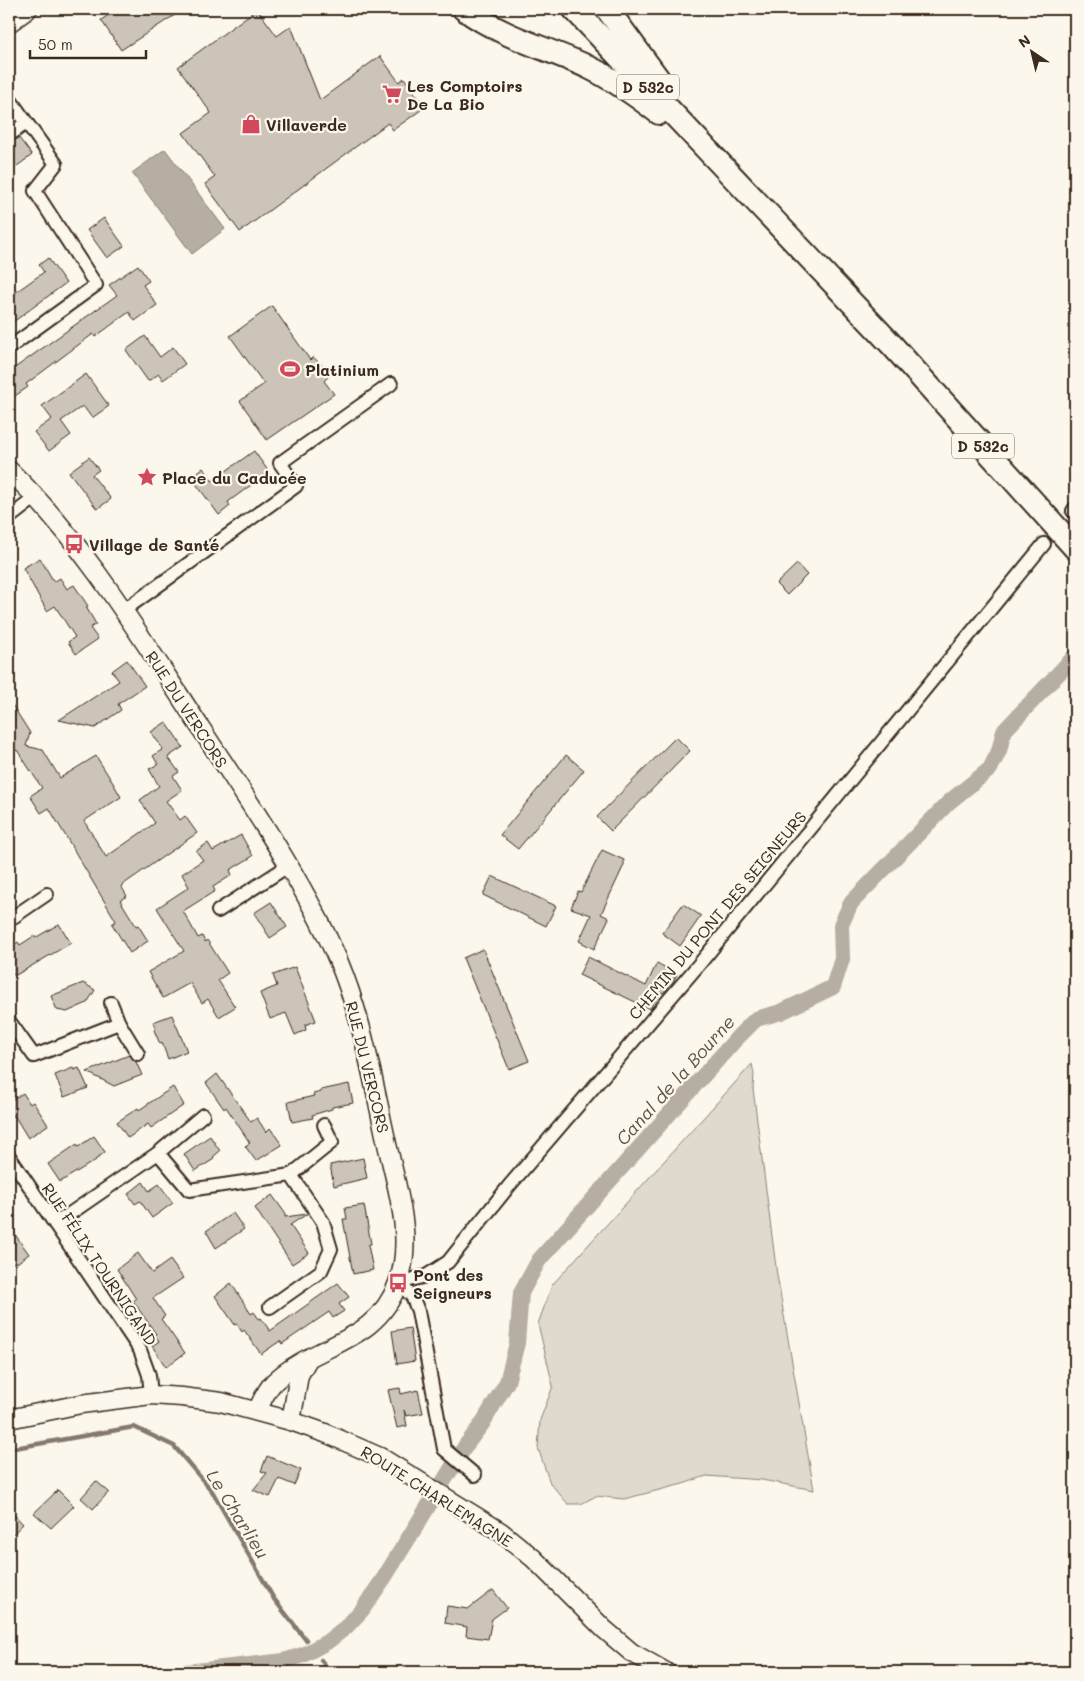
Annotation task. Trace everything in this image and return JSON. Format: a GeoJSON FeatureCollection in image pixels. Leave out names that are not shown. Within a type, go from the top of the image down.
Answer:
{"type":"FeatureCollection","features":[{"type":"Feature","properties":{"kind":"highway"},"geometry":{"type":"LineString","coordinates":[[464,9],[514,37],[589,68],[617,84],[672,122],[722,165]]}},
{"type":"Feature","properties":{"kind":"highway","name":"D 532c"},"geometry":{"type":"LineString","coordinates":[[574,9],[890,344],[1075,548]]}},
{"type":"Feature","properties":{"kind":"highway"},"geometry":{"type":"LineString","coordinates":[[607,9],[722,165]]}},
{"type":"Feature","properties":{"kind":"street"},"geometry":{"type":"LineString","coordinates":[[9,23],[28,9]]}},
{"type":"Feature","properties":{"kind":"street"},"geometry":{"type":"LineString","coordinates":[[9,98],[56,164],[35,191],[96,285],[9,348]]}},
{"type":"Feature","properties":{"kind":"street"},"geometry":{"type":"LineString","coordinates":[[9,135],[26,123]]}},
{"type":"Feature","properties":{"kind":"street"},"geometry":{"type":"LineString","coordinates":[[123,611],[296,486],[280,464],[391,384]]}},
{"type":"Feature","properties":{"kind":"street","name":"RUE DU VERCORS"},"geometry":{"type":"LineString","coordinates":[[9,470],[36,497],[74,544],[123,611],[288,866],[338,960],[361,1027],[402,1216],[406,1250],[398,1283],[382,1313],[371,1324],[359,1333],[286,1372],[272,1384],[257,1411]]}},
{"type":"Feature","properties":{"kind":"street"},"geometry":{"type":"LineString","coordinates":[[9,518],[36,497]]}},
{"type":"Feature","properties":{"kind":"street","name":"CHEMIN DU PONT DES SEIGNEURS"},"geometry":{"type":"LineString","coordinates":[[398,1283],[426,1276],[448,1262],[509,1186],[707,954],[1044,544]]}},
{"type":"Feature","properties":{"kind":"street"},"geometry":{"type":"LineString","coordinates":[[218,911],[288,866]]}},
{"type":"Feature","properties":{"kind":"street"},"geometry":{"type":"LineString","coordinates":[[9,920],[47,894]]}},
{"type":"Feature","properties":{"kind":"street"},"geometry":{"type":"LineString","coordinates":[[110,1004],[138,1054]]}},
{"type":"Feature","properties":{"kind":"street"},"geometry":{"type":"LineString","coordinates":[[9,1021],[34,1056],[119,1023]]}},
{"type":"Feature","properties":{"kind":"street"},"geometry":{"type":"LineString","coordinates":[[55,1224],[158,1153],[203,1115]]}},
{"type":"Feature","properties":{"kind":"street"},"geometry":{"type":"LineString","coordinates":[[158,1153],[189,1190],[291,1175],[332,1142],[324,1125]]}},
{"type":"Feature","properties":{"kind":"street","name":"RUE FÉLIX TOURNIGAND"},"geometry":{"type":"LineString","coordinates":[[9,1156],[140,1350],[146,1361],[151,1395]]}},
{"type":"Feature","properties":{"kind":"street"},"geometry":{"type":"LineString","coordinates":[[270,1307],[321,1271],[331,1250],[323,1222],[291,1175]]}},
{"type":"Feature","properties":{"kind":"street"},"geometry":{"type":"LineString","coordinates":[[398,1283],[412,1296],[418,1311],[444,1449],[475,1475]]}},
{"type":"Feature","properties":{"kind":"street"},"geometry":{"type":"LineString","coordinates":[[291,1421],[299,1375],[308,1359]]}},
{"type":"Feature","properties":{"kind":"street","name":"ROUTE CHARLEMAGNE"},"geometry":{"type":"LineString","coordinates":[[9,1419],[81,1404],[151,1395],[221,1402],[291,1421],[334,1436],[380,1457],[501,1532],[533,1558],[604,1629],[631,1652],[666,1672]]}},
{"type":"Feature","properties":{"kind":"shaded area"},"geometry":{"type":"Polygon","coordinates":[[[165,149],[225,229],[192,254],[132,173],[165,149]]]}},
{"type":"Feature","properties":{"kind":"shaded area"},"geometry":{"type":"Polygon","coordinates":[[[752,1064],[754,1074],[753,1089],[777,1275],[814,1490],[762,1480],[706,1476],[624,1499],[596,1496],[581,1504],[568,1504],[550,1483],[538,1448],[540,1420],[553,1386],[538,1324],[552,1285],[752,1064]]]}},
{"type":"Feature","properties":{"kind":"building"},"geometry":{"type":"Polygon","coordinates":[[[118,9],[184,9],[121,50],[101,20],[118,9]]]}},
{"type":"Feature","properties":{"kind":"building","name":"Villaverde"},"geometry":{"type":"Polygon","coordinates":[[[257,9],[277,36],[291,26],[320,100],[380,56],[399,82],[404,78],[425,107],[393,130],[388,123],[240,232],[205,184],[215,177],[183,133],[211,113],[178,67],[257,9]]]}},
{"type":"Feature","properties":{"kind":"building"},"geometry":{"type":"Polygon","coordinates":[[[19,138],[32,155],[9,172],[9,143],[19,138]]]}},
{"type":"Feature","properties":{"kind":"building"},"geometry":{"type":"Polygon","coordinates":[[[104,218],[124,246],[107,258],[87,230],[104,218]]]}},
{"type":"Feature","properties":{"kind":"building"},"geometry":{"type":"Polygon","coordinates":[[[48,258],[66,283],[9,325],[9,297],[44,272],[39,265],[48,258]]]}},
{"type":"Feature","properties":{"kind":"building"},"geometry":{"type":"Polygon","coordinates":[[[138,265],[149,281],[143,285],[157,305],[135,321],[129,312],[95,337],[93,334],[26,384],[28,387],[9,400],[9,372],[117,295],[109,285],[138,265]]]}},
{"type":"Feature","properties":{"kind":"building","name":"Platinium"},"geometry":{"type":"Polygon","coordinates":[[[272,306],[310,360],[313,357],[331,374],[324,381],[334,394],[267,440],[240,401],[264,384],[230,336],[272,306]]]}},
{"type":"Feature","properties":{"kind":"building"},"geometry":{"type":"Polygon","coordinates":[[[145,336],[160,357],[173,347],[185,364],[163,380],[159,374],[148,381],[126,350],[145,336]]]}},
{"type":"Feature","properties":{"kind":"building"},"geometry":{"type":"Polygon","coordinates":[[[86,374],[109,406],[92,418],[83,406],[61,421],[71,435],[49,451],[34,432],[52,419],[42,406],[86,374]]]}},
{"type":"Feature","properties":{"kind":"building"},"geometry":{"type":"Polygon","coordinates":[[[254,451],[269,472],[228,502],[230,506],[219,515],[191,477],[203,468],[212,481],[254,451]]]}},
{"type":"Feature","properties":{"kind":"building"},"geometry":{"type":"Polygon","coordinates":[[[89,457],[99,470],[92,475],[111,499],[97,509],[69,472],[89,457]]]}},
{"type":"Feature","properties":{"kind":"building"},"geometry":{"type":"Polygon","coordinates":[[[40,558],[54,582],[60,578],[67,589],[74,585],[88,606],[86,607],[96,624],[90,628],[98,639],[76,654],[68,642],[75,637],[55,606],[47,611],[23,568],[40,558]]]}},
{"type":"Feature","properties":{"kind":"building"},"geometry":{"type":"Polygon","coordinates":[[[797,564],[807,575],[787,595],[776,584],[797,564]]]}},
{"type":"Feature","properties":{"kind":"building"},"geometry":{"type":"Polygon","coordinates":[[[127,660],[145,686],[118,704],[121,710],[95,728],[59,720],[119,681],[112,671],[127,660]]]}},
{"type":"Feature","properties":{"kind":"building"},"geometry":{"type":"Polygon","coordinates":[[[9,700],[30,733],[26,746],[43,750],[60,778],[96,756],[113,783],[121,797],[84,821],[106,857],[155,823],[140,800],[159,786],[149,769],[158,764],[153,756],[163,749],[151,732],[166,722],[183,747],[168,757],[179,772],[173,776],[182,790],[166,801],[180,820],[185,816],[197,833],[121,886],[127,896],[120,900],[148,941],[130,953],[112,924],[116,921],[49,808],[41,813],[30,796],[42,788],[17,750],[14,752],[9,743],[9,700]]]}},
{"type":"Feature","properties":{"kind":"building"},"geometry":{"type":"Polygon","coordinates":[[[676,737],[690,751],[611,831],[597,817],[676,737]]]}},
{"type":"Feature","properties":{"kind":"building"},"geometry":{"type":"Polygon","coordinates":[[[566,755],[584,770],[518,849],[500,835],[566,755]]]}},
{"type":"Feature","properties":{"kind":"building"},"geometry":{"type":"Polygon","coordinates":[[[241,835],[253,856],[230,870],[232,875],[213,887],[215,891],[183,911],[198,938],[202,936],[205,942],[207,940],[228,973],[218,980],[235,1007],[219,1017],[208,999],[202,1003],[190,983],[163,998],[148,972],[184,951],[157,908],[189,887],[182,874],[203,860],[196,851],[208,843],[213,851],[241,835]]]}},
{"type":"Feature","properties":{"kind":"building"},"geometry":{"type":"Polygon","coordinates":[[[602,850],[624,860],[624,865],[601,914],[609,918],[594,949],[579,941],[591,915],[571,908],[578,891],[581,892],[602,850]]]}},
{"type":"Feature","properties":{"kind":"building"},"geometry":{"type":"Polygon","coordinates":[[[492,876],[556,906],[546,926],[483,895],[492,876]]]}},
{"type":"Feature","properties":{"kind":"building"},"geometry":{"type":"Polygon","coordinates":[[[271,902],[287,927],[270,938],[254,913],[271,902]]]}},
{"type":"Feature","properties":{"kind":"building"},"geometry":{"type":"Polygon","coordinates":[[[683,904],[701,916],[680,946],[662,933],[683,904]]]}},
{"type":"Feature","properties":{"kind":"building"},"geometry":{"type":"Polygon","coordinates":[[[59,924],[71,943],[16,975],[9,974],[9,948],[18,942],[20,945],[34,936],[35,938],[59,924]]]}},
{"type":"Feature","properties":{"kind":"building"},"geometry":{"type":"Polygon","coordinates":[[[483,949],[529,1061],[509,1069],[463,958],[483,949]]]}},
{"type":"Feature","properties":{"kind":"building"},"geometry":{"type":"Polygon","coordinates":[[[588,957],[646,986],[657,963],[677,974],[673,982],[663,993],[660,993],[650,1009],[579,975],[588,957]]]}},
{"type":"Feature","properties":{"kind":"building"},"geometry":{"type":"Polygon","coordinates":[[[295,967],[316,1021],[305,1025],[306,1030],[295,1035],[286,1013],[270,1019],[260,993],[277,986],[273,975],[295,967]]]}},
{"type":"Feature","properties":{"kind":"building"},"geometry":{"type":"Polygon","coordinates":[[[83,983],[95,990],[87,1003],[67,1012],[57,1010],[51,996],[83,983]]]}},
{"type":"Feature","properties":{"kind":"building"},"geometry":{"type":"Polygon","coordinates":[[[172,1015],[187,1051],[168,1059],[162,1043],[160,1044],[154,1030],[156,1029],[153,1022],[172,1015]]]}},
{"type":"Feature","properties":{"kind":"building"},"geometry":{"type":"Polygon","coordinates":[[[129,1055],[136,1062],[142,1075],[114,1086],[87,1072],[129,1055]]]}},
{"type":"Feature","properties":{"kind":"building"},"geometry":{"type":"Polygon","coordinates":[[[73,1068],[74,1070],[79,1068],[88,1088],[64,1097],[55,1075],[73,1068]]]}},
{"type":"Feature","properties":{"kind":"building"},"geometry":{"type":"Polygon","coordinates":[[[217,1074],[251,1122],[257,1118],[266,1132],[270,1128],[282,1145],[256,1161],[245,1146],[250,1143],[226,1107],[224,1109],[206,1083],[217,1074]]]}},
{"type":"Feature","properties":{"kind":"building"},"geometry":{"type":"Polygon","coordinates":[[[349,1084],[353,1103],[332,1107],[332,1109],[312,1115],[313,1118],[292,1122],[288,1102],[314,1096],[313,1094],[321,1092],[321,1090],[349,1084]]]}},
{"type":"Feature","properties":{"kind":"building"},"geometry":{"type":"Polygon","coordinates":[[[173,1087],[184,1105],[151,1128],[148,1124],[128,1138],[117,1122],[173,1087]]]}},
{"type":"Feature","properties":{"kind":"building"},"geometry":{"type":"Polygon","coordinates":[[[23,1093],[30,1104],[33,1102],[48,1125],[28,1138],[14,1115],[9,1118],[9,1102],[23,1093]]]}},
{"type":"Feature","properties":{"kind":"building"},"geometry":{"type":"Polygon","coordinates":[[[94,1136],[105,1152],[96,1160],[60,1182],[48,1164],[77,1144],[78,1147],[94,1136]]]}},
{"type":"Feature","properties":{"kind":"building"},"geometry":{"type":"Polygon","coordinates":[[[210,1136],[220,1151],[213,1157],[214,1159],[195,1171],[184,1154],[210,1136]]]}},
{"type":"Feature","properties":{"kind":"building"},"geometry":{"type":"Polygon","coordinates":[[[363,1158],[367,1178],[334,1186],[330,1165],[363,1158]]]}},
{"type":"Feature","properties":{"kind":"building"},"geometry":{"type":"Polygon","coordinates":[[[143,1182],[149,1191],[159,1184],[173,1203],[152,1218],[140,1201],[135,1204],[128,1194],[143,1182]]]}},
{"type":"Feature","properties":{"kind":"building"},"geometry":{"type":"Polygon","coordinates":[[[272,1195],[285,1213],[285,1217],[307,1214],[290,1225],[309,1253],[292,1264],[255,1208],[272,1195]]]}},
{"type":"Feature","properties":{"kind":"building"},"geometry":{"type":"Polygon","coordinates":[[[364,1205],[371,1244],[368,1245],[373,1270],[353,1274],[343,1219],[347,1219],[345,1208],[364,1205]]]}},
{"type":"Feature","properties":{"kind":"building"},"geometry":{"type":"Polygon","coordinates":[[[233,1213],[244,1229],[216,1248],[206,1231],[233,1213]]]}},
{"type":"Feature","properties":{"kind":"building"},"geometry":{"type":"Polygon","coordinates":[[[9,1226],[29,1254],[17,1263],[16,1261],[9,1266],[9,1226]]]}},
{"type":"Feature","properties":{"kind":"building"},"geometry":{"type":"Polygon","coordinates":[[[138,1253],[152,1273],[170,1260],[183,1278],[153,1298],[165,1316],[161,1319],[185,1353],[166,1367],[152,1346],[159,1341],[154,1335],[156,1334],[133,1301],[136,1299],[117,1269],[138,1253]]]}},
{"type":"Feature","properties":{"kind":"building"},"geometry":{"type":"Polygon","coordinates":[[[231,1283],[251,1314],[254,1312],[259,1319],[261,1318],[270,1331],[338,1283],[349,1297],[339,1304],[344,1311],[333,1318],[329,1312],[282,1344],[280,1341],[261,1354],[244,1330],[242,1332],[237,1324],[235,1325],[215,1296],[231,1283]]]}},
{"type":"Feature","properties":{"kind":"building"},"geometry":{"type":"Polygon","coordinates":[[[410,1328],[415,1361],[397,1364],[392,1331],[410,1328]]]}},
{"type":"Feature","properties":{"kind":"building"},"geometry":{"type":"Polygon","coordinates":[[[400,1388],[401,1394],[418,1390],[423,1413],[406,1416],[404,1410],[407,1426],[397,1428],[388,1390],[400,1388]]]}},
{"type":"Feature","properties":{"kind":"building"},"geometry":{"type":"Polygon","coordinates":[[[267,1456],[301,1470],[294,1485],[279,1479],[270,1497],[253,1490],[267,1473],[261,1471],[267,1456]]]}},
{"type":"Feature","properties":{"kind":"building"},"geometry":{"type":"Polygon","coordinates":[[[96,1481],[109,1492],[93,1509],[81,1498],[96,1481]]]}},
{"type":"Feature","properties":{"kind":"building"},"geometry":{"type":"Polygon","coordinates":[[[58,1490],[74,1506],[51,1528],[34,1513],[58,1490]]]}},
{"type":"Feature","properties":{"kind":"building"},"geometry":{"type":"Polygon","coordinates":[[[9,1509],[23,1524],[9,1538],[9,1509]]]}},
{"type":"Feature","properties":{"kind":"building"},"geometry":{"type":"Polygon","coordinates":[[[493,1590],[507,1608],[492,1619],[488,1639],[466,1636],[467,1627],[445,1623],[447,1606],[468,1609],[493,1590]]]}},
{"type":"Feature","properties":{"kind":"waterway","name":"Canal de la Bourne"},"geometry":{"type":"LineString","coordinates":[[186,1672],[284,1661],[303,1655],[327,1642],[346,1627],[362,1610],[507,1382],[517,1343],[521,1293],[539,1260],[756,1019],[781,1012],[833,987],[842,959],[841,925],[851,903],[949,802],[990,769],[999,751],[1004,731],[1075,656]]}},
{"type":"Feature","properties":{"kind":"waterway","name":"Le Charlieu"},"geometry":{"type":"LineString","coordinates":[[9,1449],[134,1427],[174,1446],[212,1491],[274,1599],[306,1640]]}},
{"type":"Feature","properties":{"kind":"waterway","name":"Le Charlieu"},"geometry":{"type":"LineString","coordinates":[[321,1660],[330,1672]]}},
{"type":"Feature","properties":{"kind":"tunnel"},"geometry":{"type":"LineString","coordinates":[[1044,544],[1073,511]]}},
{"type":"Feature","properties":{"kind":"place","name":"Les Comptoirs De La Bio"},"geometry":{"type":"Point","coordinates":[392,94]}},
{"type":"Feature","properties":{"kind":"place","name":"Villaverde"},"geometry":{"type":"Point","coordinates":[251,124]}},
{"type":"Feature","properties":{"kind":"place","name":"Platinium"},"geometry":{"type":"Point","coordinates":[290,369]}},
{"type":"Feature","properties":{"kind":"place","name":"Place du Caducée"},"geometry":{"type":"Point","coordinates":[147,477]}},
{"type":"Feature","properties":{"kind":"place","name":"Village de Santé"},"geometry":{"type":"Point","coordinates":[74,544]}},
{"type":"Feature","properties":{"kind":"place","name":"Pont des Seigneurs"},"geometry":{"type":"Point","coordinates":[398,1283]}}]}
